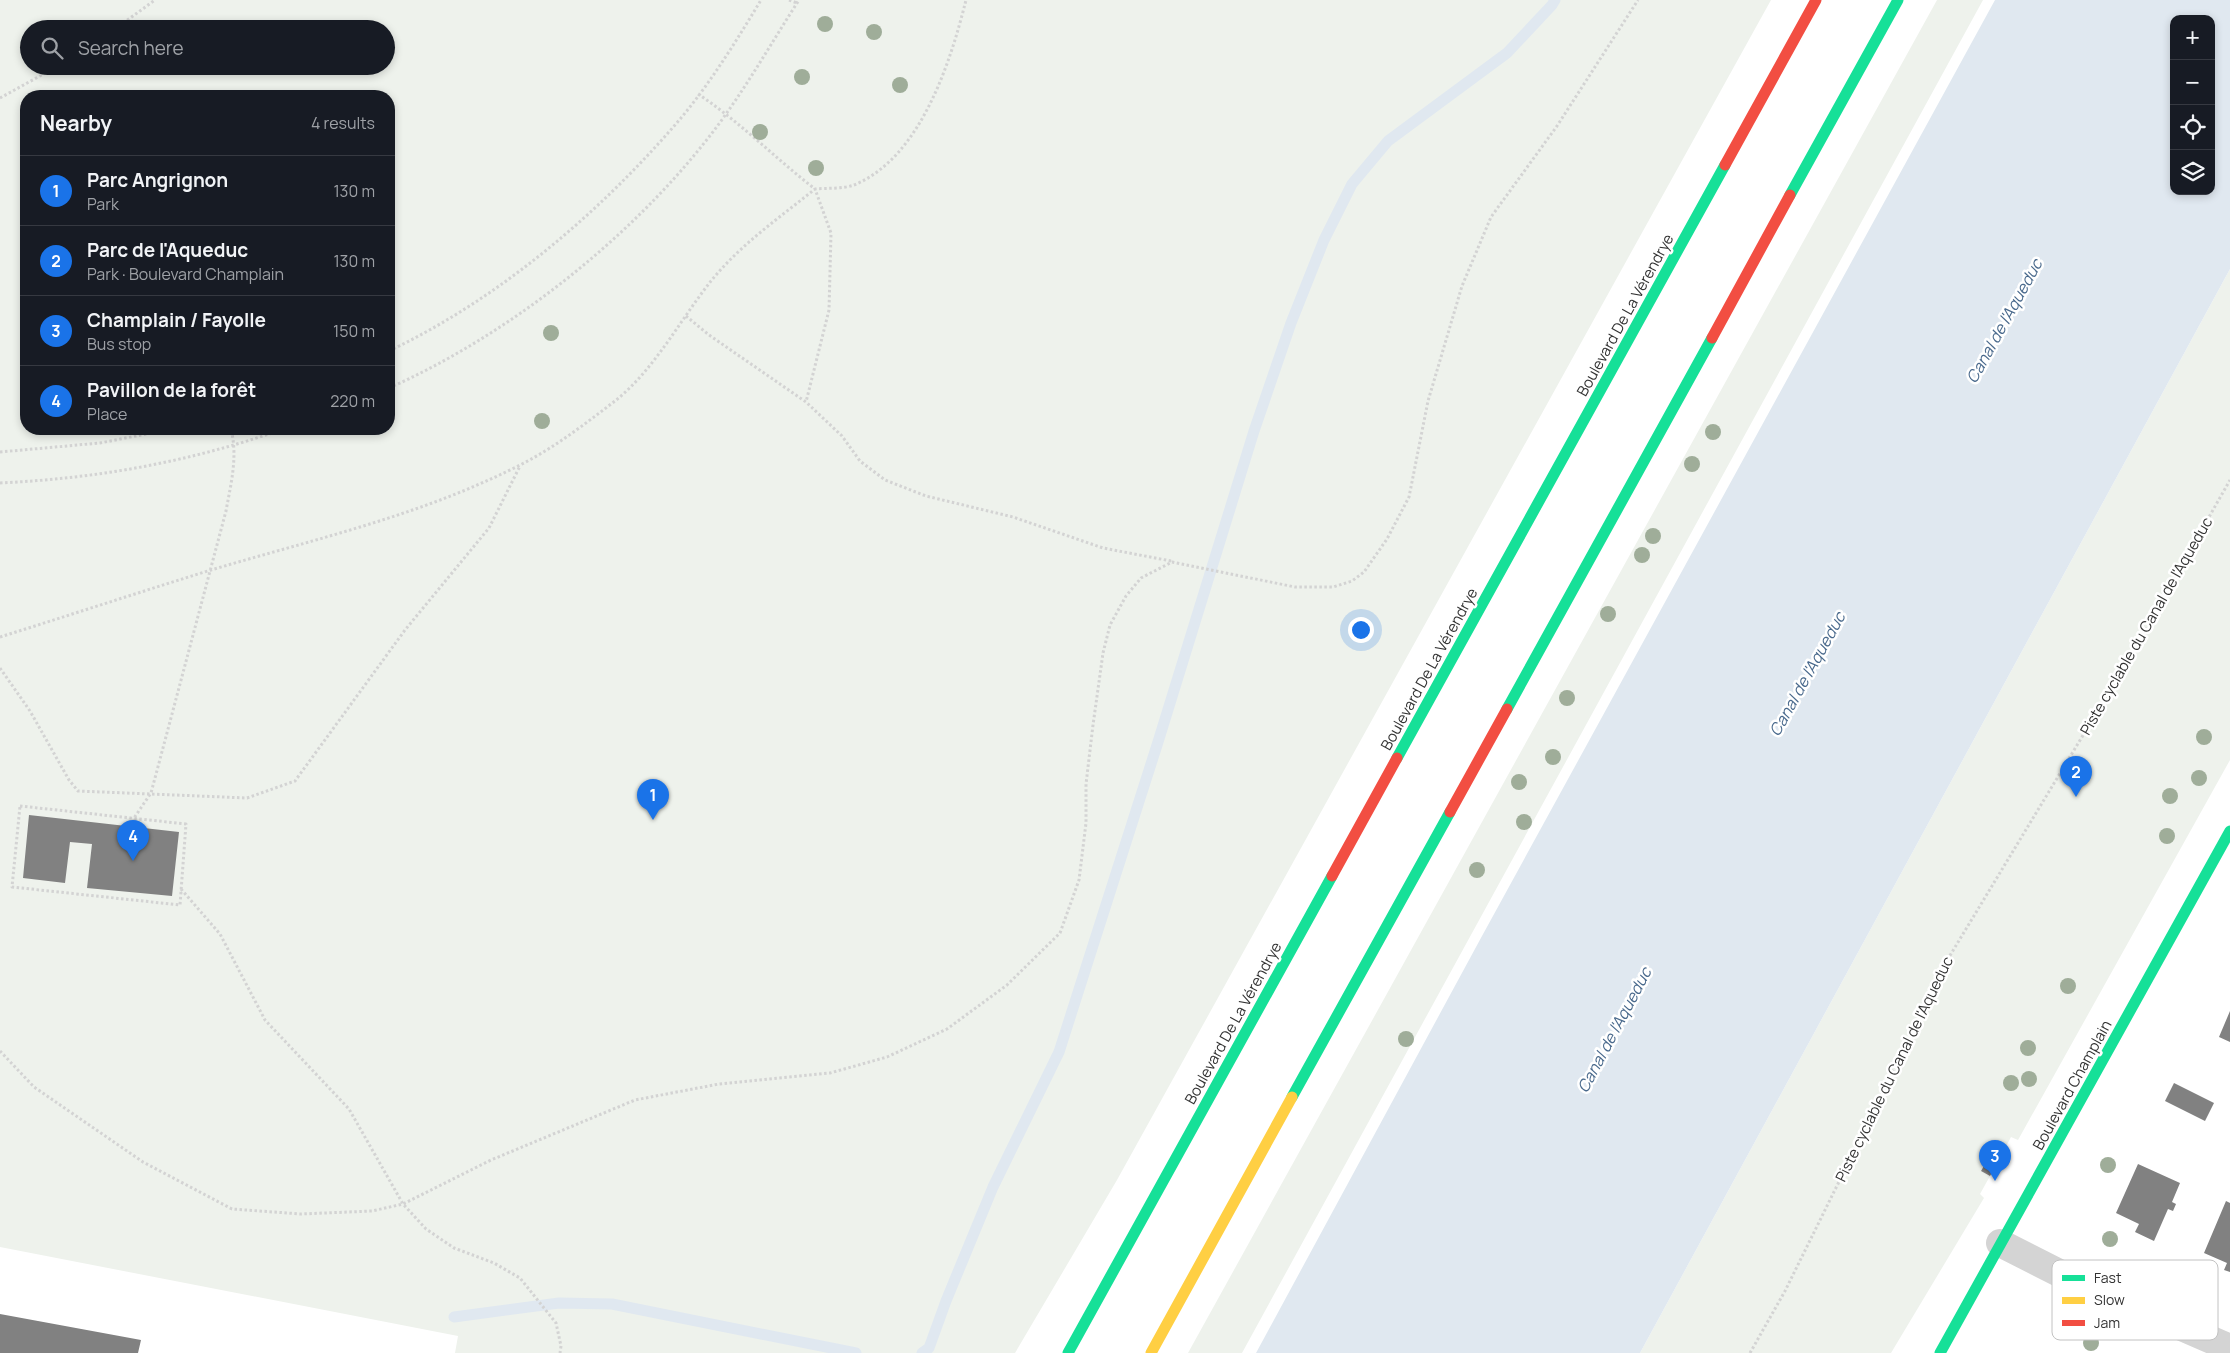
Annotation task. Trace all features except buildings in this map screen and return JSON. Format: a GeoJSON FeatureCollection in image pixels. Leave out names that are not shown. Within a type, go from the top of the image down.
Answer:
{"type":"FeatureCollection","features":[{"type":"Feature","properties":{"kind":"main road","name":"Boulevard De La Vérendrye"},"geometry":{"type":"LineString","coordinates":[[1068,1353],[1816,0]]}},
{"type":"Feature","properties":{"kind":"main road"},"geometry":{"type":"LineString","coordinates":[[1150,1353],[1898,0]]}},
{"type":"Feature","properties":{"kind":"main road","name":"Boulevard Champlain"},"geometry":{"type":"LineString","coordinates":[[1940,1353],[2000,1243],[2223,860],[2230,831]]}},
{"type":"Feature","properties":{"kind":"street"},"geometry":{"type":"LineString","coordinates":[[2000,1243],[2052,1269]]}},
{"type":"Feature","properties":{"kind":"street"},"geometry":{"type":"LineString","coordinates":[[2212,1340],[2230,1348]]}},
{"type":"Feature","properties":{"kind":"path"},"geometry":{"type":"LineString","coordinates":[[127,20],[155,0]]}},
{"type":"Feature","properties":{"kind":"path"},"geometry":{"type":"LineString","coordinates":[[395,348],[457,314],[504,282],[550,246],[635,169],[698,94],[761,0]]}},
{"type":"Feature","properties":{"kind":"path"},"geometry":{"type":"LineString","coordinates":[[395,385],[448,359],[500,326],[572,272],[640,212],[705,142],[757,70],[798,1],[789,0]]}},
{"type":"Feature","properties":{"kind":"path"},"geometry":{"type":"LineString","coordinates":[[0,637],[210,571],[380,522],[520,465],[572,433],[618,398],[659,354],[710,282],[734,255],[815,189],[853,186],[902,150],[922,118],[946,69],[966,0]]}},
{"type":"Feature","properties":{"kind":"path"},"geometry":{"type":"LineString","coordinates":[[686,316],[806,402],[842,436],[860,460],[885,480],[926,496],[1013,517],[1103,548],[1295,588],[1333,588],[1352,581],[1364,572],[1387,539],[1409,497],[1428,401],[1462,286],[1491,217],[1562,118],[1638,0]]}},
{"type":"Feature","properties":{"kind":"path"},"geometry":{"type":"LineString","coordinates":[[0,98],[42,75]]}},
{"type":"Feature","properties":{"kind":"path"},"geometry":{"type":"LineString","coordinates":[[698,94],[726,113],[815,189],[831,233],[830,310],[806,402]]}},
{"type":"Feature","properties":{"kind":"path"},"geometry":{"type":"LineString","coordinates":[[0,452],[100,443],[141,435]]}},
{"type":"Feature","properties":{"kind":"path"},"geometry":{"type":"LineString","coordinates":[[134,827],[134,818],[150,793],[228,502],[234,468],[235,445],[232,435]]}},
{"type":"Feature","properties":{"kind":"path"},"geometry":{"type":"LineString","coordinates":[[0,483],[98,476],[146,468],[266,435]]}},
{"type":"Feature","properties":{"kind":"path"},"geometry":{"type":"LineString","coordinates":[[0,668],[30,711],[78,791],[247,798],[295,781],[405,630],[489,528],[520,465]]}},
{"type":"Feature","properties":{"kind":"path","name":"Piste cyclable du Canal de l'Aqueduc"},"geometry":{"type":"LineString","coordinates":[[1750,1353],[1785,1291],[1860,1141],[1937,977],[2116,682],[2230,480]]}},
{"type":"Feature","properties":{"kind":"path"},"geometry":{"type":"LineString","coordinates":[[0,1051],[34,1087],[143,1162],[232,1209],[302,1214],[372,1211],[404,1204],[491,1160],[635,1100],[719,1084],[830,1073],[887,1057],[947,1029],[1008,985],[1060,933],[1079,880],[1086,823],[1086,784],[1092,725],[1103,653],[1110,626],[1126,596],[1141,578],[1172,562]]}},
{"type":"Feature","properties":{"kind":"path"},"geometry":{"type":"LineString","coordinates":[[20,806],[186,824],[180,889],[180,905],[12,887],[20,806]]}},
{"type":"Feature","properties":{"kind":"path"},"geometry":{"type":"LineString","coordinates":[[180,889],[220,934],[265,1020],[349,1109],[404,1204],[426,1229],[454,1248],[494,1263],[520,1278],[556,1323],[560,1353]]}},
{"type":"Feature","properties":{"kind":"shaded area"},"geometry":{"type":"Polygon","coordinates":[[[0,0],[1771,0],[1117,1180],[1015,1353],[455,1353],[458,1336],[0,1247],[0,0]]]}},
{"type":"Feature","properties":{"kind":"shaded area"},"geometry":{"type":"Polygon","coordinates":[[[1937,0],[1983,0],[1242,1353],[1188,1353],[1937,0]]]}},
{"type":"Feature","properties":{"kind":"shaded area"},"geometry":{"type":"Polygon","coordinates":[[[2230,269],[2230,760],[2018,1140],[2011,1137],[2001,1156],[1992,1152],[1981,1171],[1990,1176],[1980,1194],[1984,1198],[1891,1353],[1640,1353],[2230,269]]]}},
{"type":"Feature","properties":{"kind":"water","name":"Canal de l'Aqueduc"},"geometry":{"type":"Polygon","coordinates":[[[1995,0],[2230,0],[2230,269],[1640,1353],[1256,1353],[1482,936],[1995,0]]]}},
{"type":"Feature","properties":{"kind":"waterway"},"geometry":{"type":"LineString","coordinates":[[922,1353],[929,1348],[946,1301],[993,1187],[1059,1052],[1158,742],[1254,431],[1291,323],[1324,240],[1352,184],[1388,141],[1507,53],[1555,0]]}},
{"type":"Feature","properties":{"kind":"waterway"},"geometry":{"type":"LineString","coordinates":[[454,1317],[559,1303],[612,1304],[856,1353]]}},
{"type":"Feature","properties":{"kind":"traffic: fast"},"geometry":{"type":"LineString","coordinates":[[1790,195],[1898,0]]}},
{"type":"Feature","properties":{"kind":"traffic: fast"},"geometry":{"type":"LineString","coordinates":[[1397,758],[1725,165]]}},
{"type":"Feature","properties":{"kind":"traffic: fast"},"geometry":{"type":"LineString","coordinates":[[1507,709],[1712,338]]}},
{"type":"Feature","properties":{"kind":"traffic: fast"},"geometry":{"type":"LineString","coordinates":[[1292,1097],[1450,812]]}},
{"type":"Feature","properties":{"kind":"traffic: fast"},"geometry":{"type":"LineString","coordinates":[[1940,1353],[2230,831]]}},
{"type":"Feature","properties":{"kind":"traffic: fast"},"geometry":{"type":"LineString","coordinates":[[1068,1353],[1332,876]]}},
{"type":"Feature","properties":{"kind":"traffic: slow"},"geometry":{"type":"LineString","coordinates":[[1151,1353],[1292,1097]]}},
{"type":"Feature","properties":{"kind":"traffic: jam"},"geometry":{"type":"LineString","coordinates":[[1725,165],[1816,0]]}},
{"type":"Feature","properties":{"kind":"traffic: jam"},"geometry":{"type":"LineString","coordinates":[[1712,338],[1790,195]]}},
{"type":"Feature","properties":{"kind":"traffic: jam"},"geometry":{"type":"LineString","coordinates":[[1450,812],[1507,709]]}},
{"type":"Feature","properties":{"kind":"traffic: jam"},"geometry":{"type":"LineString","coordinates":[[1332,876],[1397,758]]}},
{"type":"Feature","properties":{"kind":"place","name":"Parc de l'Aqueduc"},"geometry":{"type":"Point","coordinates":[2076,797]}},
{"type":"Feature","properties":{"kind":"place","name":"Parc Angrignon"},"geometry":{"type":"Point","coordinates":[653,820]}},
{"type":"Feature","properties":{"kind":"place","name":"Pavillon de la forêt"},"geometry":{"type":"Point","coordinates":[133,861]}},
{"type":"Feature","properties":{"kind":"place","name":"Champlain / Fayolle"},"geometry":{"type":"Point","coordinates":[1995,1181]}}]}
